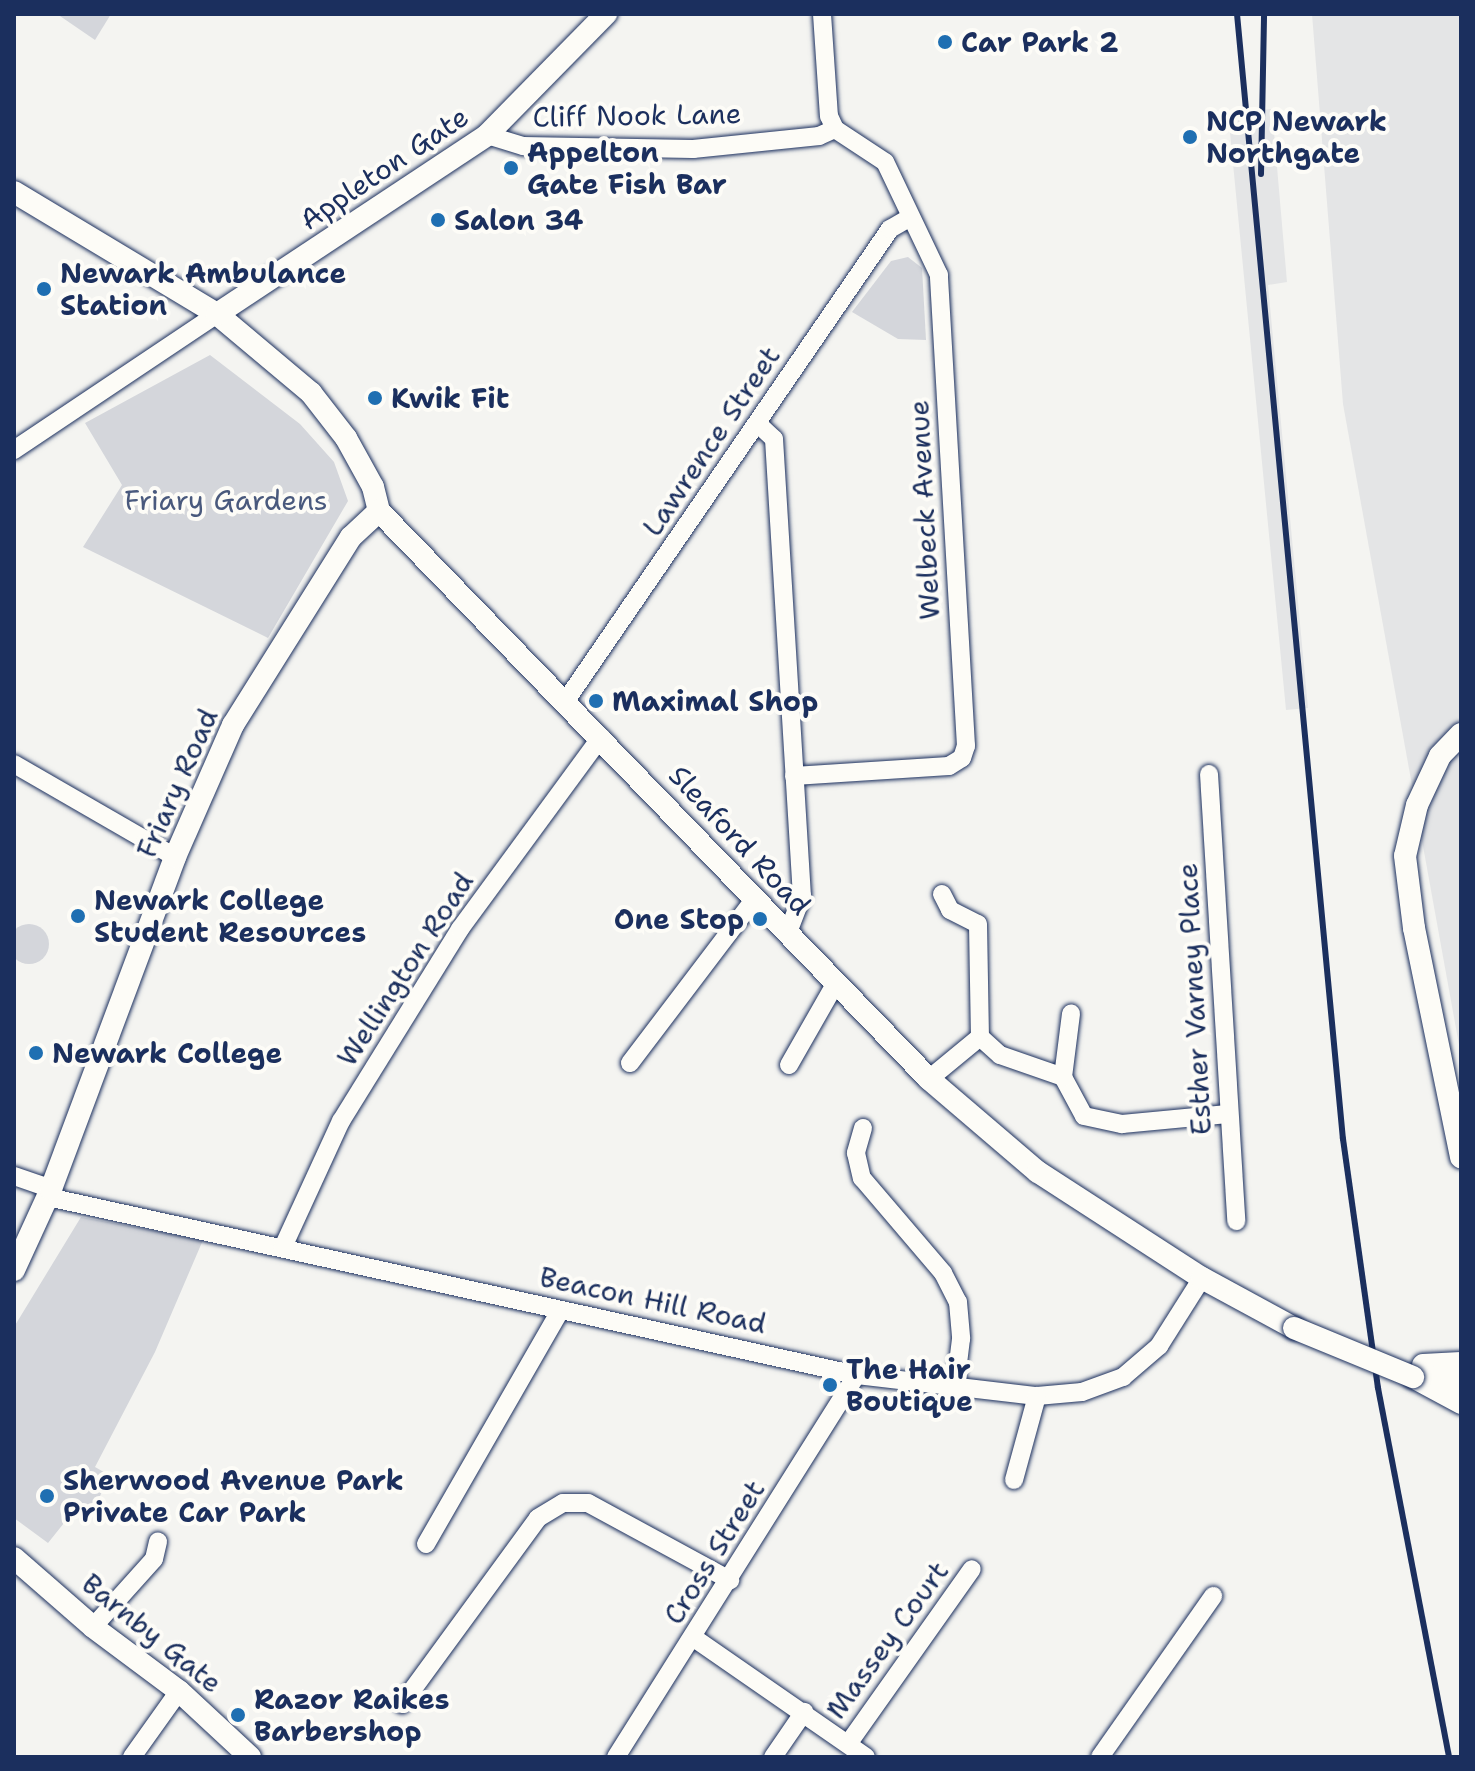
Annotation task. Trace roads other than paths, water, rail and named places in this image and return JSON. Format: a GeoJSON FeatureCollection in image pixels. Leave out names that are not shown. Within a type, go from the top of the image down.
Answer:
{"type":"FeatureCollection","features":[{"type":"Feature","properties":{"kind":"street","name":"Appleton Gate"},"geometry":{"type":"LineString","coordinates":[[14,450],[487,135],[606,14]]}},
{"type":"Feature","properties":{"kind":"street"},"geometry":{"type":"LineString","coordinates":[[822,14],[829,116],[835,129]]}},
{"type":"Feature","properties":{"kind":"street","name":"Cliff Nook Lane"},"geometry":{"type":"LineString","coordinates":[[487,135],[523,146],[693,149],[819,136],[835,129]]}},
{"type":"Feature","properties":{"kind":"street","name":"Welbeck Avenue"},"geometry":{"type":"LineString","coordinates":[[794,776],[949,766],[962,758],[966,746],[939,275],[909,218],[885,162],[835,129]]}},
{"type":"Feature","properties":{"kind":"street","name":"Sleaford Road"},"geometry":{"type":"LineString","coordinates":[[14,192],[217,314],[311,393],[346,438],[373,487],[379,511],[756,897],[834,986],[929,1079],[1038,1172],[1202,1278],[1294,1328],[1347,1353],[1415,1371]]}},
{"type":"Feature","properties":{"kind":"street","name":"Lawrence Street"},"geometry":{"type":"LineString","coordinates":[[565,702],[890,229],[909,218]]}},
{"type":"Feature","properties":{"kind":"street"},"geometry":{"type":"LineString","coordinates":[[758,424],[774,439],[802,896],[788,933]]}},
{"type":"Feature","properties":{"kind":"street","name":"Friary Road"},"geometry":{"type":"LineString","coordinates":[[14,1270],[49,1193],[175,857],[233,725],[267,666],[351,537],[379,511]]}},
{"type":"Feature","properties":{"kind":"street"},"geometry":{"type":"LineString","coordinates":[[1461,734],[1440,756],[1423,793],[1405,856],[1414,928],[1461,1157]]}},
{"type":"Feature","properties":{"kind":"street","name":"Wellington Road"},"geometry":{"type":"LineString","coordinates":[[283,1247],[341,1121],[460,929],[601,737]]}},
{"type":"Feature","properties":{"kind":"street"},"geometry":{"type":"LineString","coordinates":[[14,764],[175,857]]}},
{"type":"Feature","properties":{"kind":"street","name":"Esther Varney Place"},"geometry":{"type":"LineString","coordinates":[[1209,774],[1236,1221]]}},
{"type":"Feature","properties":{"kind":"street"},"geometry":{"type":"LineString","coordinates":[[942,894],[950,910],[978,924],[980,1037],[1000,1055],[1063,1077]]}},
{"type":"Feature","properties":{"kind":"street"},"geometry":{"type":"LineString","coordinates":[[630,1063],[756,897]]}},
{"type":"Feature","properties":{"kind":"street"},"geometry":{"type":"LineString","coordinates":[[789,1065],[834,986]]}},
{"type":"Feature","properties":{"kind":"street"},"geometry":{"type":"LineString","coordinates":[[1071,1014],[1063,1077],[1084,1116],[1122,1124],[1228,1114]]}},
{"type":"Feature","properties":{"kind":"street"},"geometry":{"type":"LineString","coordinates":[[929,1079],[980,1037]]}},
{"type":"Feature","properties":{"kind":"street"},"geometry":{"type":"LineString","coordinates":[[863,1128],[856,1153],[862,1178],[943,1273],[958,1302],[961,1339],[955,1388]]}},
{"type":"Feature","properties":{"kind":"street","name":"Beacon Hill Road"},"geometry":{"type":"LineString","coordinates":[[14,1176],[49,1193],[560,1311],[857,1375],[1037,1396],[1082,1392],[1123,1377],[1159,1346],[1202,1278]]}},
{"type":"Feature","properties":{"kind":"street"},"geometry":{"type":"LineString","coordinates":[[426,1544],[560,1311]]}},
{"type":"Feature","properties":{"kind":"street"},"geometry":{"type":"LineString","coordinates":[[1415,1371],[1461,1363]]}},
{"type":"Feature","properties":{"kind":"street"},"geometry":{"type":"LineString","coordinates":[[1415,1371],[1461,1384]]}},
{"type":"Feature","properties":{"kind":"street"},"geometry":{"type":"LineString","coordinates":[[1415,1371],[1461,1403]]}},
{"type":"Feature","properties":{"kind":"street","name":"Cross Street"},"geometry":{"type":"LineString","coordinates":[[616,1757],[694,1638],[857,1375]]}},
{"type":"Feature","properties":{"kind":"street"},"geometry":{"type":"LineString","coordinates":[[1014,1480],[1037,1396]]}},
{"type":"Feature","properties":{"kind":"street"},"geometry":{"type":"LineString","coordinates":[[402,1704],[538,1518],[563,1503],[588,1503],[730,1580]]}},
{"type":"Feature","properties":{"kind":"street"},"geometry":{"type":"LineString","coordinates":[[93,1627],[160,1557]]}},
{"type":"Feature","properties":{"kind":"street","name":"Barnby Gate"},"geometry":{"type":"LineString","coordinates":[[14,1558],[93,1627],[179,1691],[250,1757]]}},
{"type":"Feature","properties":{"kind":"street","name":"Massey Court"},"geometry":{"type":"LineString","coordinates":[[848,1744],[972,1569]]}},
{"type":"Feature","properties":{"kind":"street"},"geometry":{"type":"LineString","coordinates":[[1100,1757],[1213,1596]]}},
{"type":"Feature","properties":{"kind":"street"},"geometry":{"type":"LineString","coordinates":[[694,1638],[866,1757]]}},
{"type":"Feature","properties":{"kind":"street"},"geometry":{"type":"LineString","coordinates":[[132,1757],[179,1691]]}},
{"type":"Feature","properties":{"kind":"street"},"geometry":{"type":"LineString","coordinates":[[773,1757],[804,1712]]}},
{"type":"Feature","properties":{"kind":"railway"},"geometry":{"type":"LineString","coordinates":[[1237,14],[1343,1139],[1378,1388],[1449,1757]]}},
{"type":"Feature","properties":{"kind":"railway"},"geometry":{"type":"LineString","coordinates":[[1261,174],[1264,14]]}},
{"type":"Feature","properties":{"kind":"place","name":"Car Park 2"},"geometry":{"type":"Point","coordinates":[945,42]}},
{"type":"Feature","properties":{"kind":"place","name":"NCP Newark Northgate"},"geometry":{"type":"Point","coordinates":[1190,137]}},
{"type":"Feature","properties":{"kind":"place","name":"Appelton Gate Fish Bar"},"geometry":{"type":"Point","coordinates":[511,168]}},
{"type":"Feature","properties":{"kind":"place","name":"Salon 34"},"geometry":{"type":"Point","coordinates":[438,220]}},
{"type":"Feature","properties":{"kind":"place","name":"Newark Ambulance Station"},"geometry":{"type":"Point","coordinates":[44,289]}},
{"type":"Feature","properties":{"kind":"place","name":"Kwik Fit"},"geometry":{"type":"Point","coordinates":[375,398]}},
{"type":"Feature","properties":{"kind":"place","name":"Maximal Shop"},"geometry":{"type":"Point","coordinates":[596,701]}},
{"type":"Feature","properties":{"kind":"place","name":"Newark College Student Resources"},"geometry":{"type":"Point","coordinates":[78,916]}},
{"type":"Feature","properties":{"kind":"place","name":"One Stop"},"geometry":{"type":"Point","coordinates":[760,919]}},
{"type":"Feature","properties":{"kind":"place","name":"Newark College"},"geometry":{"type":"Point","coordinates":[36,1053]}},
{"type":"Feature","properties":{"kind":"place","name":"The Hair Boutique"},"geometry":{"type":"Point","coordinates":[830,1385]}},
{"type":"Feature","properties":{"kind":"place","name":"Sherwood Avenue Park Private Car Park"},"geometry":{"type":"Point","coordinates":[47,1496]}},
{"type":"Feature","properties":{"kind":"place","name":"Razor Raikes Barbershop"},"geometry":{"type":"Point","coordinates":[238,1715]}},
{"type":"Feature","properties":{"kind":"park label","name":"Friary Gardens"},"geometry":{"type":"Point","coordinates":[226,500]}}]}
